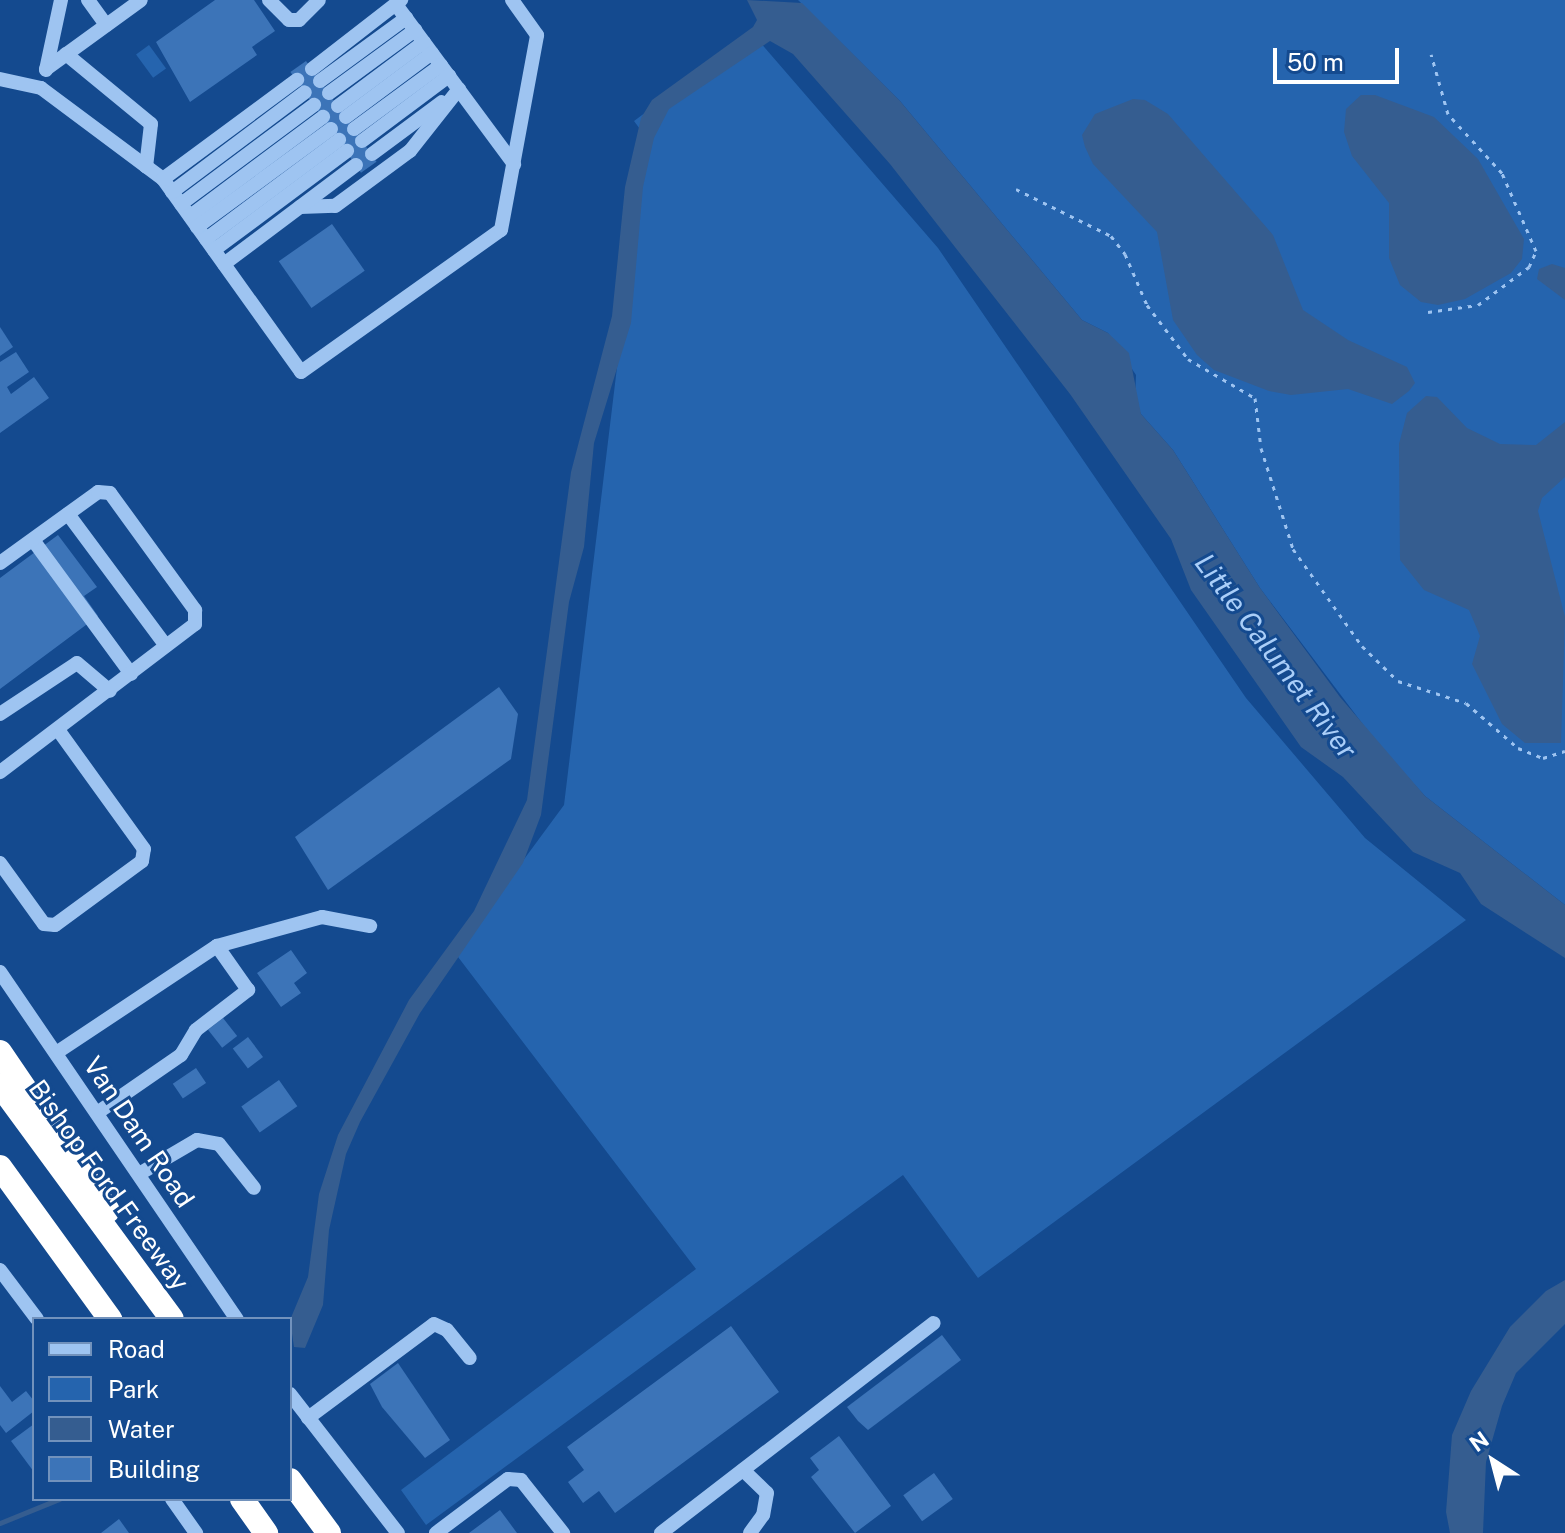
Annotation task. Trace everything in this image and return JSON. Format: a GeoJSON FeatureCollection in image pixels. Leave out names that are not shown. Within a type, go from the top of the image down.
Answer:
{"type":"FeatureCollection","features":[{"type":"Feature","properties":{"kind":"highway"},"geometry":{"type":"LineString","coordinates":[[0,1052],[90,1178],[152,1291]]}},
{"type":"Feature","properties":{"kind":"highway","name":"Bishop Ford Freeway"},"geometry":{"type":"LineString","coordinates":[[0,1085],[171,1317]]}},
{"type":"Feature","properties":{"kind":"highway"},"geometry":{"type":"LineString","coordinates":[[0,1167],[109,1317]]}},
{"type":"Feature","properties":{"kind":"highway"},"geometry":{"type":"LineString","coordinates":[[0,1183],[56,1244]]}},
{"type":"Feature","properties":{"kind":"highway"},"geometry":{"type":"LineString","coordinates":[[292,1483],[329,1533]]}},
{"type":"Feature","properties":{"kind":"highway"},"geometry":{"type":"LineString","coordinates":[[243,1501],[266,1533]]}},
{"type":"Feature","properties":{"kind":"street"},"geometry":{"type":"LineString","coordinates":[[41,88],[61,0]]}},
{"type":"Feature","properties":{"kind":"street"},"geometry":{"type":"LineString","coordinates":[[88,0],[106,25]]}},
{"type":"Feature","properties":{"kind":"street"},"geometry":{"type":"LineString","coordinates":[[113,0],[123,13]]}},
{"type":"Feature","properties":{"kind":"street"},"geometry":{"type":"LineString","coordinates":[[46,69],[141,0]]}},
{"type":"Feature","properties":{"kind":"street"},"geometry":{"type":"LineString","coordinates":[[269,0],[289,20],[299,20],[319,0]]}},
{"type":"Feature","properties":{"kind":"street"},"geometry":{"type":"LineString","coordinates":[[0,79],[41,88],[146,167],[189,215],[301,372],[501,230],[537,35],[512,0]]}},
{"type":"Feature","properties":{"kind":"street"},"geometry":{"type":"LineString","coordinates":[[421,36],[514,164]]}},
{"type":"Feature","properties":{"kind":"street"},"geometry":{"type":"LineString","coordinates":[[421,36],[320,81],[421,36]]}},
{"type":"Feature","properties":{"kind":"street"},"geometry":{"type":"LineString","coordinates":[[421,36],[350,123],[421,36]]}},
{"type":"Feature","properties":{"kind":"street"},"geometry":{"type":"LineString","coordinates":[[66,54],[151,124],[146,167]]}},
{"type":"Feature","properties":{"kind":"street"},"geometry":{"type":"LineString","coordinates":[[372,154],[459,89]]}},
{"type":"Feature","properties":{"kind":"street"},"geometry":{"type":"LineString","coordinates":[[300,207],[335,206],[410,151],[459,89]]}},
{"type":"Feature","properties":{"kind":"street"},"geometry":{"type":"LineString","coordinates":[[189,215],[305,92],[189,215]]}},
{"type":"Feature","properties":{"kind":"street"},"geometry":{"type":"LineString","coordinates":[[189,215],[335,134],[189,215]]}},
{"type":"Feature","properties":{"kind":"street"},"geometry":{"type":"LineString","coordinates":[[224,264],[356,165]]}},
{"type":"Feature","properties":{"kind":"street"},"geometry":{"type":"LineString","coordinates":[[0,563],[98,492],[110,493],[195,610],[195,624],[59,731],[0,772]]}},
{"type":"Feature","properties":{"kind":"street"},"geometry":{"type":"LineString","coordinates":[[68,514],[166,646]]}},
{"type":"Feature","properties":{"kind":"street"},"geometry":{"type":"LineString","coordinates":[[33,540],[131,674]]}},
{"type":"Feature","properties":{"kind":"street"},"geometry":{"type":"LineString","coordinates":[[0,714],[77,663],[110,691]]}},
{"type":"Feature","properties":{"kind":"street"},"geometry":{"type":"LineString","coordinates":[[0,863],[44,924],[55,925],[142,861],[144,849],[59,731]]}},
{"type":"Feature","properties":{"kind":"street"},"geometry":{"type":"LineString","coordinates":[[56,1053],[217,946],[322,917],[370,926]]}},
{"type":"Feature","properties":{"kind":"street"},"geometry":{"type":"LineString","coordinates":[[97,1113],[181,1055],[196,1030],[248,990],[217,946]]}},
{"type":"Feature","properties":{"kind":"street","name":"Van Dam Road"},"geometry":{"type":"LineString","coordinates":[[0,972],[236,1317]]}},
{"type":"Feature","properties":{"kind":"street"},"geometry":{"type":"LineString","coordinates":[[139,1174],[197,1140],[219,1144],[254,1188]]}},
{"type":"Feature","properties":{"kind":"street"},"geometry":{"type":"LineString","coordinates":[[0,1270],[35,1317]]}},
{"type":"Feature","properties":{"kind":"street"},"geometry":{"type":"LineString","coordinates":[[661,1533],[934,1323]]}},
{"type":"Feature","properties":{"kind":"street"},"geometry":{"type":"LineString","coordinates":[[308,1418],[434,1324],[447,1330],[470,1358]]}},
{"type":"Feature","properties":{"kind":"street"},"geometry":{"type":"LineString","coordinates":[[292,1397],[398,1533]]}},
{"type":"Feature","properties":{"kind":"street"},"geometry":{"type":"LineString","coordinates":[[743,1470],[767,1493],[763,1515],[750,1533]]}},
{"type":"Feature","properties":{"kind":"street"},"geometry":{"type":"LineString","coordinates":[[436,1533],[508,1479],[521,1480],[563,1533]]}},
{"type":"Feature","properties":{"kind":"street"},"geometry":{"type":"LineString","coordinates":[[173,1501],[196,1533]]}},
{"type":"Feature","properties":{"kind":"path"},"geometry":{"type":"LineString","coordinates":[[1428,312],[1478,305],[1529,267],[1536,251],[1502,173],[1448,114],[1431,54]]}},
{"type":"Feature","properties":{"kind":"path"},"geometry":{"type":"LineString","coordinates":[[1016,189],[1111,236],[1147,305],[1188,359],[1255,398],[1261,448],[1293,549],[1362,646],[1398,681],[1466,703],[1518,748],[1543,758],[1565,751]]}},
{"type":"Feature","properties":{"kind":"green space"},"geometry":{"type":"Polygon","coordinates":[[[798,0],[1565,0],[1565,905],[1425,796],[1377,743],[1260,588],[1173,450],[1141,414],[1135,401],[1136,375],[1108,333],[1082,320],[900,101],[798,0]]]}},
{"type":"Feature","properties":{"kind":"green space"},"geometry":{"type":"Polygon","coordinates":[[[752,33],[938,248],[1246,698],[1365,838],[1466,920],[978,1278],[903,1175],[426,1525],[401,1490],[696,1269],[455,953],[564,805],[645,136],[634,121],[752,33]]]}},
{"type":"Feature","properties":{"kind":"green space"},"geometry":{"type":"Polygon","coordinates":[[[149,45],[166,68],[153,78],[136,54],[149,45]]]}},
{"type":"Feature","properties":{"kind":"water","name":"Little Calumet River"},"geometry":{"type":"Polygon","coordinates":[[[747,0],[802,3],[900,101],[1082,320],[1108,333],[1129,353],[1141,414],[1173,450],[1260,588],[1340,697],[1425,796],[1565,905],[1565,958],[1481,904],[1460,873],[1413,852],[1343,777],[1301,747],[1191,590],[1171,539],[1070,394],[890,164],[793,54],[770,41],[669,109],[654,138],[643,187],[631,323],[594,443],[584,547],[569,602],[541,815],[523,863],[420,1013],[360,1122],[346,1154],[329,1230],[323,1305],[305,1348],[294,1347],[291,1317],[308,1277],[319,1194],[338,1135],[409,1000],[474,911],[527,800],[571,472],[612,316],[625,187],[641,118],[652,100],[753,27],[757,20],[747,0]]]}},
{"type":"Feature","properties":{"kind":"water"},"geometry":{"type":"Polygon","coordinates":[[[1361,95],[1375,95],[1434,117],[1478,159],[1524,239],[1522,259],[1511,273],[1465,299],[1438,305],[1421,302],[1400,285],[1389,258],[1389,203],[1352,156],[1344,132],[1346,109],[1361,95]]]}},
{"type":"Feature","properties":{"kind":"water"},"geometry":{"type":"Polygon","coordinates":[[[1133,99],[1145,100],[1168,114],[1273,235],[1303,310],[1348,340],[1407,367],[1415,383],[1409,391],[1392,404],[1348,389],[1291,395],[1269,391],[1214,370],[1197,355],[1173,320],[1157,232],[1093,164],[1082,135],[1095,114],[1133,99]]]}},
{"type":"Feature","properties":{"kind":"water"},"geometry":{"type":"Polygon","coordinates":[[[1552,264],[1565,268],[1565,300],[1537,279],[1539,269],[1552,264]]]}},
{"type":"Feature","properties":{"kind":"water"},"geometry":{"type":"Polygon","coordinates":[[[1426,396],[1437,397],[1467,428],[1500,444],[1536,445],[1565,422],[1565,477],[1542,498],[1538,511],[1565,617],[1561,743],[1525,743],[1502,724],[1472,664],[1480,636],[1469,610],[1424,590],[1400,560],[1399,444],[1407,413],[1426,396]]]}},
{"type":"Feature","properties":{"kind":"water"},"geometry":{"type":"Polygon","coordinates":[[[1565,1280],[1565,1324],[1516,1373],[1502,1406],[1486,1462],[1483,1533],[1450,1533],[1446,1512],[1452,1435],[1471,1391],[1510,1327],[1546,1291],[1565,1280]]]}},
{"type":"Feature","properties":{"kind":"building"},"geometry":{"type":"Polygon","coordinates":[[[215,0],[254,0],[275,31],[252,47],[257,55],[190,102],[156,42],[215,0]]]}},
{"type":"Feature","properties":{"kind":"building"},"geometry":{"type":"Polygon","coordinates":[[[306,61],[377,162],[361,173],[290,72],[306,61]]]}},
{"type":"Feature","properties":{"kind":"building"},"geometry":{"type":"Polygon","coordinates":[[[332,224],[365,271],[311,308],[279,261],[332,224]]]}},
{"type":"Feature","properties":{"kind":"building"},"geometry":{"type":"Polygon","coordinates":[[[0,327],[13,347],[0,356],[0,327]]]}},
{"type":"Feature","properties":{"kind":"building"},"geometry":{"type":"Polygon","coordinates":[[[16,352],[29,372],[7,387],[11,394],[34,377],[49,398],[0,433],[0,362],[16,352]]]}},
{"type":"Feature","properties":{"kind":"building"},"geometry":{"type":"Polygon","coordinates":[[[58,535],[97,587],[84,596],[98,616],[0,689],[0,578],[58,535]]]}},
{"type":"Feature","properties":{"kind":"building"},"geometry":{"type":"Polygon","coordinates":[[[499,687],[518,714],[511,759],[328,890],[295,837],[499,687]]]}},
{"type":"Feature","properties":{"kind":"building"},"geometry":{"type":"Polygon","coordinates":[[[291,950],[307,973],[294,983],[301,993],[281,1007],[257,973],[291,950]]]}},
{"type":"Feature","properties":{"kind":"building"},"geometry":{"type":"Polygon","coordinates":[[[223,1018],[237,1036],[222,1048],[208,1030],[223,1018]]]}},
{"type":"Feature","properties":{"kind":"building"},"geometry":{"type":"Polygon","coordinates":[[[248,1037],[263,1057],[248,1068],[233,1048],[248,1037]]]}},
{"type":"Feature","properties":{"kind":"building"},"geometry":{"type":"Polygon","coordinates":[[[196,1068],[206,1083],[183,1099],[173,1084],[196,1068]]]}},
{"type":"Feature","properties":{"kind":"building"},"geometry":{"type":"Polygon","coordinates":[[[279,1080],[297,1106],[260,1133],[241,1106],[279,1080]]]}},
{"type":"Feature","properties":{"kind":"building"},"geometry":{"type":"Polygon","coordinates":[[[731,1326],[779,1392],[615,1513],[599,1491],[583,1503],[568,1482],[584,1470],[567,1447],[731,1326]]]}},
{"type":"Feature","properties":{"kind":"building"},"geometry":{"type":"Polygon","coordinates":[[[942,1335],[961,1360],[868,1430],[847,1407],[942,1335]]]}},
{"type":"Feature","properties":{"kind":"building"},"geometry":{"type":"Polygon","coordinates":[[[398,1363],[450,1440],[425,1458],[382,1407],[370,1384],[398,1363]]]}},
{"type":"Feature","properties":{"kind":"building"},"geometry":{"type":"Polygon","coordinates":[[[0,1386],[12,1402],[26,1391],[32,1398],[32,1413],[6,1433],[0,1425],[0,1386]]]}},
{"type":"Feature","properties":{"kind":"building"},"geometry":{"type":"Polygon","coordinates":[[[32,1425],[32,1469],[11,1441],[32,1425]]]}},
{"type":"Feature","properties":{"kind":"building"},"geometry":{"type":"Polygon","coordinates":[[[839,1436],[891,1506],[855,1533],[811,1477],[819,1470],[810,1458],[839,1436]]]}},
{"type":"Feature","properties":{"kind":"building"},"geometry":{"type":"Polygon","coordinates":[[[934,1473],[953,1499],[922,1521],[903,1495],[934,1473]]]}},
{"type":"Feature","properties":{"kind":"building"},"geometry":{"type":"Polygon","coordinates":[[[500,1510],[517,1533],[469,1533],[500,1510]]]}},
{"type":"Feature","properties":{"kind":"building"},"geometry":{"type":"Polygon","coordinates":[[[119,1519],[129,1533],[101,1533],[119,1519]]]}},
{"type":"Feature","properties":{"kind":"waterway"},"geometry":{"type":"LineString","coordinates":[[0,1523],[54,1501]]}}]}
